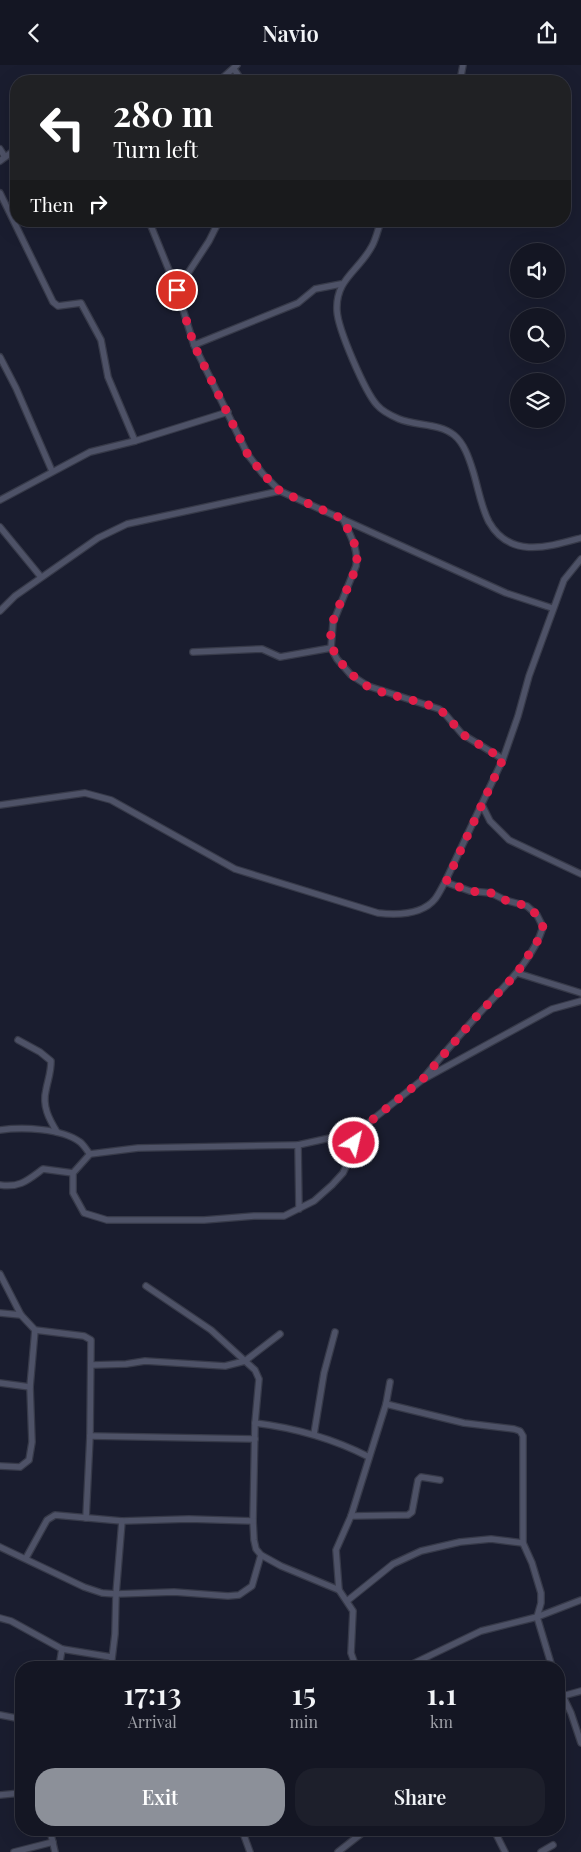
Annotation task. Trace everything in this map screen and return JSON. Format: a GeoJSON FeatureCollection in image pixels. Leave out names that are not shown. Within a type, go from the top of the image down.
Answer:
{"type":"FeatureCollection","features":[{"type":"Feature","properties":{"kind":"street"},"geometry":{"type":"LineString","coordinates":[[0,149],[3,159]]}},
{"type":"Feature","properties":{"kind":"street"},"geometry":{"type":"LineString","coordinates":[[0,193],[10,214]]}},
{"type":"Feature","properties":{"kind":"street"},"geometry":{"type":"LineString","coordinates":[[17,227],[53,302],[58,306],[81,303],[101,340],[108,377],[135,441]]}},
{"type":"Feature","properties":{"kind":"street"},"geometry":{"type":"LineString","coordinates":[[151,227],[177,290],[194,345],[248,455],[280,491],[506,593],[552,608]]}},
{"type":"Feature","properties":{"kind":"street"},"geometry":{"type":"LineString","coordinates":[[177,290],[216,227]]}},
{"type":"Feature","properties":{"kind":"street"},"geometry":{"type":"LineString","coordinates":[[194,345],[298,303],[315,289],[341,283],[359,265],[372,246],[378,227]]}},
{"type":"Feature","properties":{"kind":"street"},"geometry":{"type":"LineString","coordinates":[[341,283],[337,310],[339,321],[352,357],[377,405],[397,419],[442,428],[453,434],[461,443],[470,462],[489,521],[497,533],[509,541],[528,548],[545,548],[581,538]]}},
{"type":"Feature","properties":{"kind":"street"},"geometry":{"type":"LineString","coordinates":[[0,357],[16,388],[52,471]]}},
{"type":"Feature","properties":{"kind":"street"},"geometry":{"type":"LineString","coordinates":[[0,500],[90,452],[135,441],[228,412]]}},
{"type":"Feature","properties":{"kind":"street"},"geometry":{"type":"LineString","coordinates":[[0,611],[15,596],[41,577],[98,538],[127,524],[280,491]]}},
{"type":"Feature","properties":{"kind":"street"},"geometry":{"type":"LineString","coordinates":[[343,519],[356,549],[357,557],[356,566],[333,623],[331,648],[337,659],[351,675],[368,687],[439,709],[462,734],[503,759]]}},
{"type":"Feature","properties":{"kind":"street"},"geometry":{"type":"LineString","coordinates":[[0,527],[41,577]]}},
{"type":"Feature","properties":{"kind":"street"},"geometry":{"type":"LineString","coordinates":[[0,805],[85,793],[100,795],[235,869],[378,913],[395,915],[414,912],[434,901],[446,882],[503,759],[552,608],[564,580],[581,559]]}},
{"type":"Feature","properties":{"kind":"street"},"geometry":{"type":"LineString","coordinates":[[192,652],[262,649],[280,657],[331,648]]}},
{"type":"Feature","properties":{"kind":"street"},"geometry":{"type":"LineString","coordinates":[[482,805],[490,821],[509,840],[581,874]]}},
{"type":"Feature","properties":{"kind":"street"},"geometry":{"type":"LineString","coordinates":[[422,1080],[475,1018],[517,973],[540,937],[543,927],[537,915],[527,906],[505,900],[491,893],[470,891],[446,882]]}},
{"type":"Feature","properties":{"kind":"street"},"geometry":{"type":"LineString","coordinates":[[517,973],[581,993]]}},
{"type":"Feature","properties":{"kind":"street"},"geometry":{"type":"LineString","coordinates":[[357,1132],[352,1153],[343,1173],[314,1201],[284,1216],[204,1220],[107,1220],[84,1213],[73,1193],[73,1173],[90,1154],[138,1148],[298,1145],[357,1132],[422,1080],[552,1009],[581,1001]]}},
{"type":"Feature","properties":{"kind":"street"},"geometry":{"type":"LineString","coordinates":[[18,1040],[40,1052],[50,1061],[52,1073],[46,1091],[46,1110],[57,1132]]}},
{"type":"Feature","properties":{"kind":"street"},"geometry":{"type":"LineString","coordinates":[[0,1130],[22,1127],[57,1132],[80,1142],[90,1154]]}},
{"type":"Feature","properties":{"kind":"street"},"geometry":{"type":"LineString","coordinates":[[298,1145],[299,1209]]}},
{"type":"Feature","properties":{"kind":"street"},"geometry":{"type":"LineString","coordinates":[[0,1185],[13,1187],[24,1183],[43,1169],[73,1173]]}},
{"type":"Feature","properties":{"kind":"street"},"geometry":{"type":"LineString","coordinates":[[0,1274],[21,1315],[35,1330],[88,1337],[91,1340],[92,1365],[86,1518]]}},
{"type":"Feature","properties":{"kind":"street"},"geometry":{"type":"LineString","coordinates":[[146,1286],[211,1330],[255,1370],[259,1379],[255,1423],[254,1540],[261,1555],[339,1590],[353,1611],[351,1653],[354,1661]]}},
{"type":"Feature","properties":{"kind":"street"},"geometry":{"type":"LineString","coordinates":[[0,1313],[21,1315]]}},
{"type":"Feature","properties":{"kind":"street"},"geometry":{"type":"LineString","coordinates":[[0,1467],[20,1467],[29,1460],[32,1442],[30,1387],[35,1330]]}},
{"type":"Feature","properties":{"kind":"street"},"geometry":{"type":"LineString","coordinates":[[314,1434],[324,1373],[335,1332]]}},
{"type":"Feature","properties":{"kind":"street"},"geometry":{"type":"LineString","coordinates":[[92,1365],[126,1364],[145,1361],[225,1366],[245,1361],[280,1334]]}},
{"type":"Feature","properties":{"kind":"street"},"geometry":{"type":"LineString","coordinates":[[339,1590],[336,1550],[351,1515],[386,1404],[390,1382]]}},
{"type":"Feature","properties":{"kind":"street"},"geometry":{"type":"LineString","coordinates":[[0,1383],[30,1387]]}},
{"type":"Feature","properties":{"kind":"street"},"geometry":{"type":"LineString","coordinates":[[386,1404],[464,1423],[493,1425],[520,1431],[523,1436],[523,1543],[532,1563],[541,1593],[541,1603],[537,1617],[550,1661]]}},
{"type":"Feature","properties":{"kind":"street"},"geometry":{"type":"LineString","coordinates":[[255,1423],[292,1428],[329,1438],[369,1457]]}},
{"type":"Feature","properties":{"kind":"street"},"geometry":{"type":"LineString","coordinates":[[90,1436],[255,1439]]}},
{"type":"Feature","properties":{"kind":"street"},"geometry":{"type":"LineString","coordinates":[[351,1515],[408,1515],[412,1512],[418,1480],[421,1477],[440,1480]]}},
{"type":"Feature","properties":{"kind":"street"},"geometry":{"type":"LineString","coordinates":[[26,1558],[50,1517],[55,1515],[122,1521],[189,1519],[253,1521]]}},
{"type":"Feature","properties":{"kind":"street"},"geometry":{"type":"LineString","coordinates":[[110,1661],[115,1634],[122,1521]]}},
{"type":"Feature","properties":{"kind":"street"},"geometry":{"type":"LineString","coordinates":[[347,1601],[393,1564],[421,1551],[460,1542],[491,1539],[523,1543]]}},
{"type":"Feature","properties":{"kind":"street"},"geometry":{"type":"LineString","coordinates":[[0,1547],[84,1587],[102,1593],[116,1594],[174,1592],[228,1596],[239,1595],[252,1585],[261,1555]]}},
{"type":"Feature","properties":{"kind":"street"},"geometry":{"type":"LineString","coordinates":[[418,1661],[480,1631],[537,1617],[581,1599]]}},
{"type":"Feature","properties":{"kind":"street"},"geometry":{"type":"LineString","coordinates":[[0,1618],[10,1621],[62,1649],[110,1657]]}},
{"type":"Feature","properties":{"kind":"street"},"geometry":{"type":"LineString","coordinates":[[60,1661],[62,1649]]}},
{"type":"Feature","properties":{"kind":"street"},"geometry":{"type":"LineString","coordinates":[[565,1696],[581,1691]]}},
{"type":"Feature","properties":{"kind":"street"},"geometry":{"type":"LineString","coordinates":[[565,1704],[571,1713],[581,1743]]}},
{"type":"Feature","properties":{"kind":"street"},"geometry":{"type":"LineString","coordinates":[[0,1715],[15,1718]]}},
{"type":"Feature","properties":{"kind":"street"},"geometry":{"type":"LineString","coordinates":[[0,1795],[15,1794]]}},
{"type":"Feature","properties":{"kind":"street"},"geometry":{"type":"LineString","coordinates":[[52,1836],[55,1852]]}},
{"type":"Feature","properties":{"kind":"street"},"geometry":{"type":"LineString","coordinates":[[244,1836],[250,1852]]}},
{"type":"Feature","properties":{"kind":"street"},"geometry":{"type":"LineString","coordinates":[[338,1852],[357,1836]]}},
{"type":"Feature","properties":{"kind":"street"},"geometry":{"type":"LineString","coordinates":[[497,1836],[505,1852]]}},
{"type":"Feature","properties":{"kind":"street"},"geometry":{"type":"LineString","coordinates":[[14,1852],[53,1842]]}},
{"type":"Feature","properties":{"kind":"street"},"geometry":{"type":"LineString","coordinates":[[541,1852],[554,1845]]}},
{"type":"Feature","properties":{"kind":"route"},"geometry":{"type":"LineString","coordinates":[[177,290],[194,345],[248,455],[280,491],[343,519],[356,549],[357,557],[356,566],[338,608],[330,637],[331,648],[337,659],[351,675],[368,687],[439,709],[462,734],[503,759],[446,882],[470,891],[491,893],[505,900],[527,906],[537,915],[543,927],[540,937],[517,973],[475,1018],[422,1080],[357,1132],[354,1143]]}}]}
